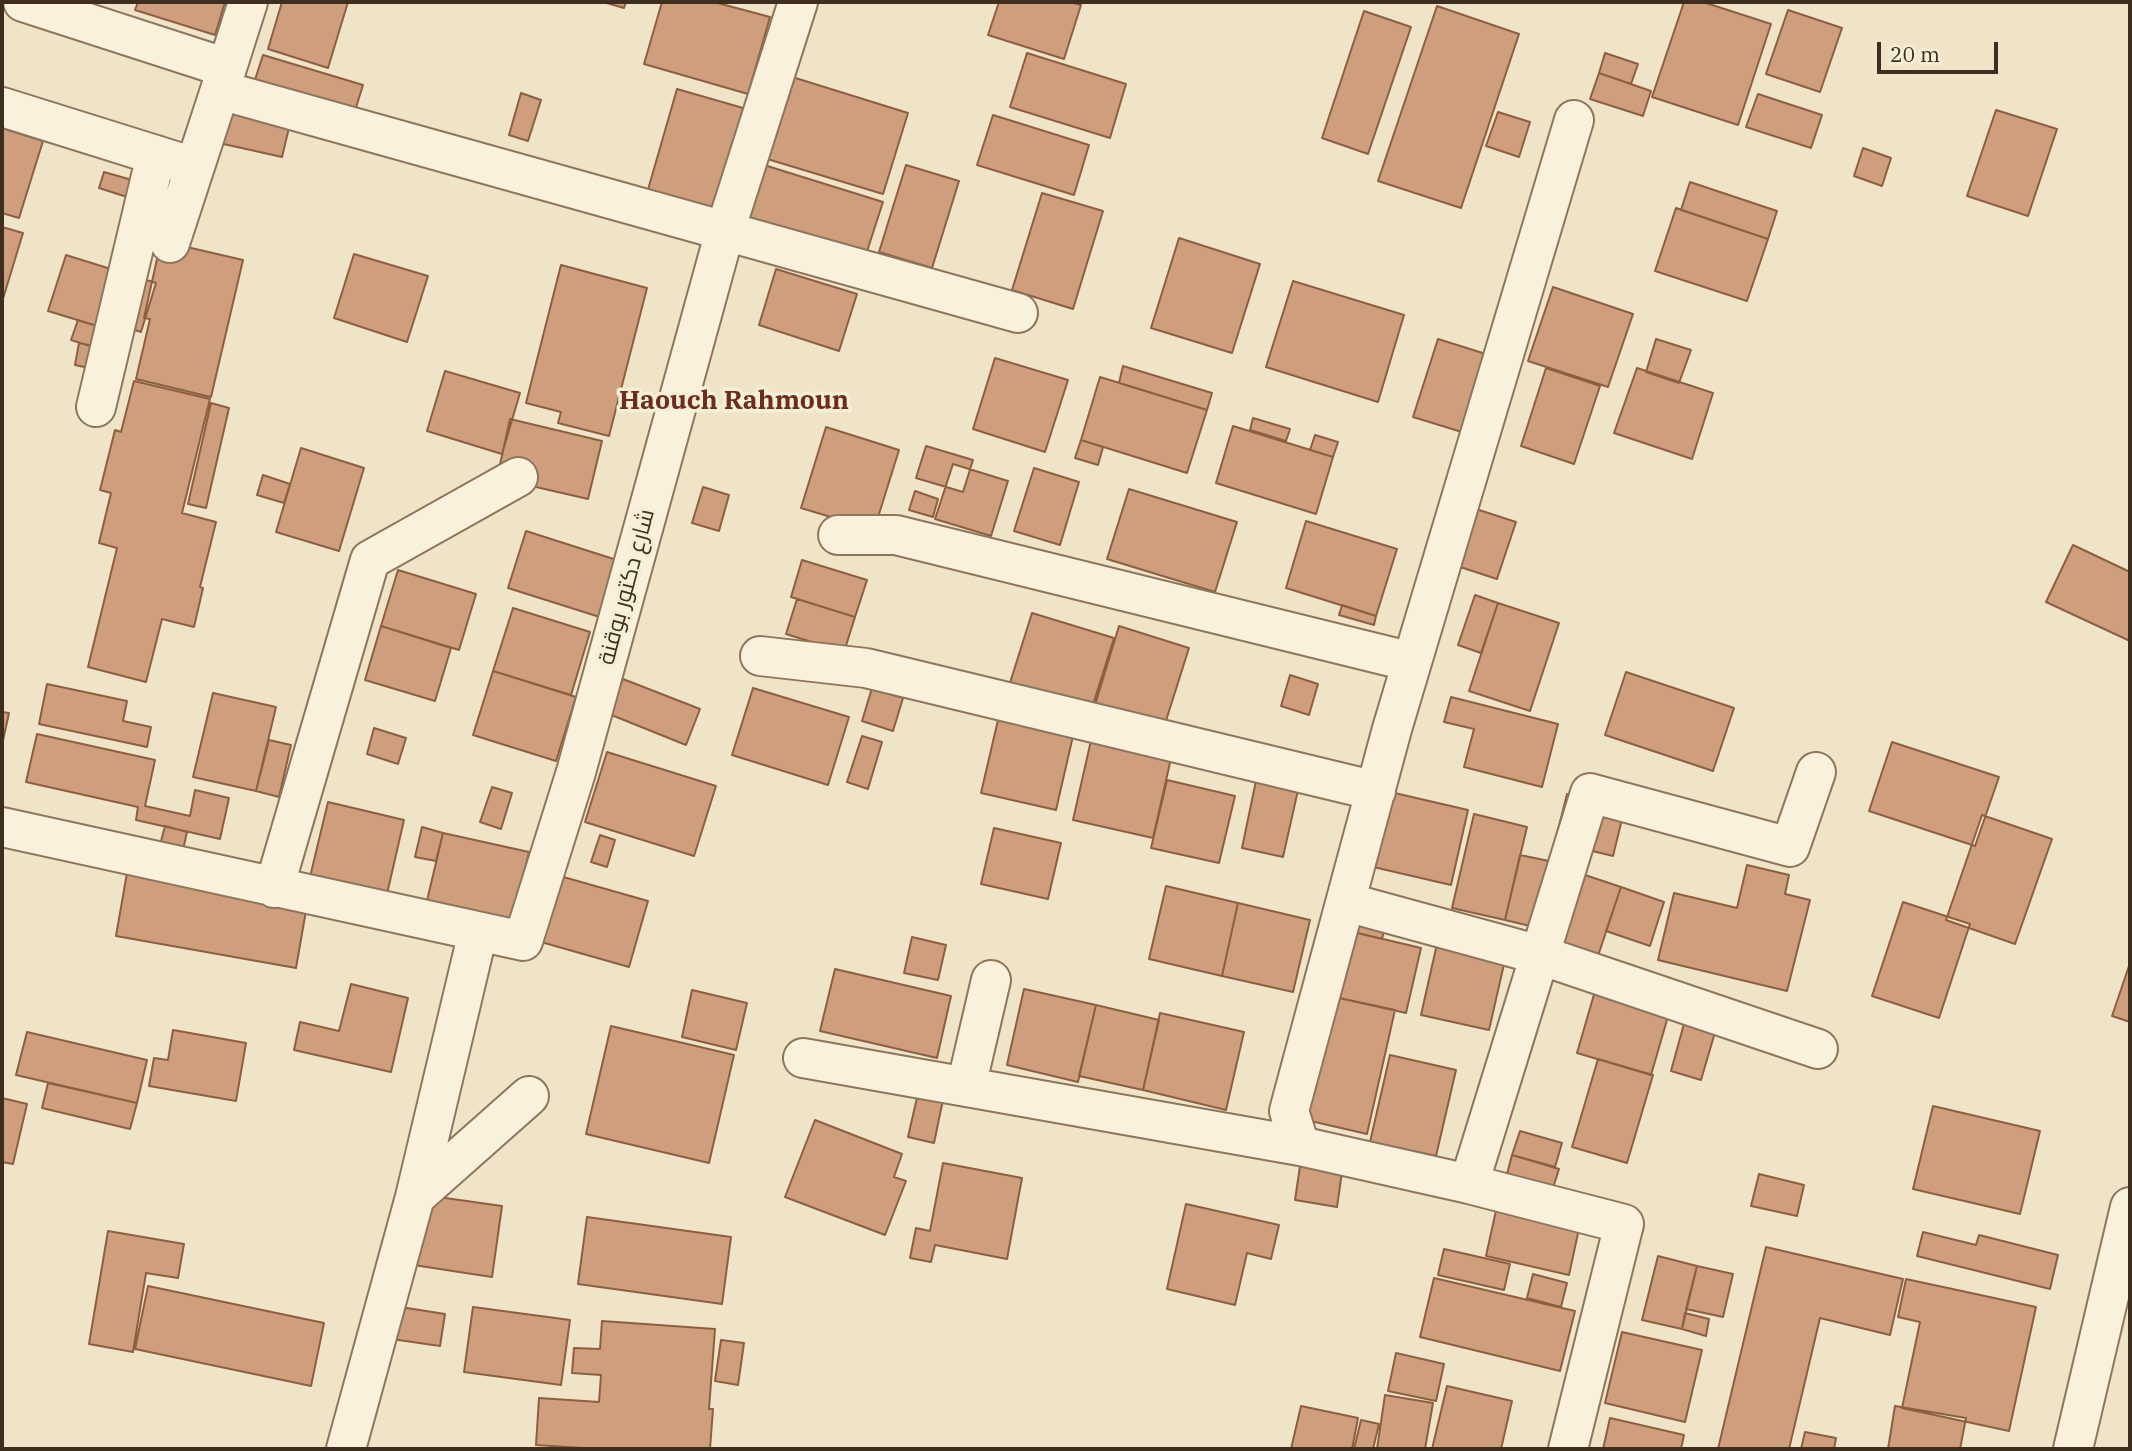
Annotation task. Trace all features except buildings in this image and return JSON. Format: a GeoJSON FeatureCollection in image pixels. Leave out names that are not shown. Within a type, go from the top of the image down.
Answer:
{"type":"FeatureCollection","features":[{"type":"Feature","properties":{"kind":"street"},"geometry":{"type":"LineString","coordinates":[[23,2],[223,79],[725,231],[1018,313]]}},
{"type":"Feature","properties":{"kind":"street"},"geometry":{"type":"LineString","coordinates":[[170,243],[248,2]]}},
{"type":"Feature","properties":{"kind":"street","name":"شارع دكتور بوقنة"},"geometry":{"type":"LineString","coordinates":[[478,932],[523,941],[576,772],[725,231],[798,2]]}},
{"type":"Feature","properties":{"kind":"street"},"geometry":{"type":"LineString","coordinates":[[2,107],[194,167]]}},
{"type":"Feature","properties":{"kind":"street"},"geometry":{"type":"LineString","coordinates":[[1300,1146],[1289,1111],[1412,662],[1574,120]]}},
{"type":"Feature","properties":{"kind":"street"},"geometry":{"type":"LineString","coordinates":[[96,407],[156,155]]}},
{"type":"Feature","properties":{"kind":"street"},"geometry":{"type":"LineString","coordinates":[[274,888],[370,560],[518,477]]}},
{"type":"Feature","properties":{"kind":"street"},"geometry":{"type":"LineString","coordinates":[[838,535],[896,535],[1412,662]]}},
{"type":"Feature","properties":{"kind":"street"},"geometry":{"type":"LineString","coordinates":[[760,656],[866,667],[1376,791]]}},
{"type":"Feature","properties":{"kind":"street"},"geometry":{"type":"LineString","coordinates":[[1469,1184],[1590,793],[1790,847],[1816,772]]}},
{"type":"Feature","properties":{"kind":"street"},"geometry":{"type":"LineString","coordinates":[[2,827],[478,932],[415,1197],[346,1449]]}},
{"type":"Feature","properties":{"kind":"street"},"geometry":{"type":"LineString","coordinates":[[1346,902],[1540,955],[1818,1049]]}},
{"type":"Feature","properties":{"kind":"street"},"geometry":{"type":"LineString","coordinates":[[966,1087],[991,980]]}},
{"type":"Feature","properties":{"kind":"street"},"geometry":{"type":"LineString","coordinates":[[803,1058],[1300,1146],[1469,1184],[1624,1224],[1568,1449]]}},
{"type":"Feature","properties":{"kind":"street"},"geometry":{"type":"LineString","coordinates":[[415,1197],[529,1096]]}},
{"type":"Feature","properties":{"kind":"street"},"geometry":{"type":"LineString","coordinates":[[2073,1449],[2130,1207]]}},
{"type":"Feature","properties":{"kind":"district","name":"Haouch Rahmoun"},"geometry":{"type":"Point","coordinates":[734,401]}}]}
